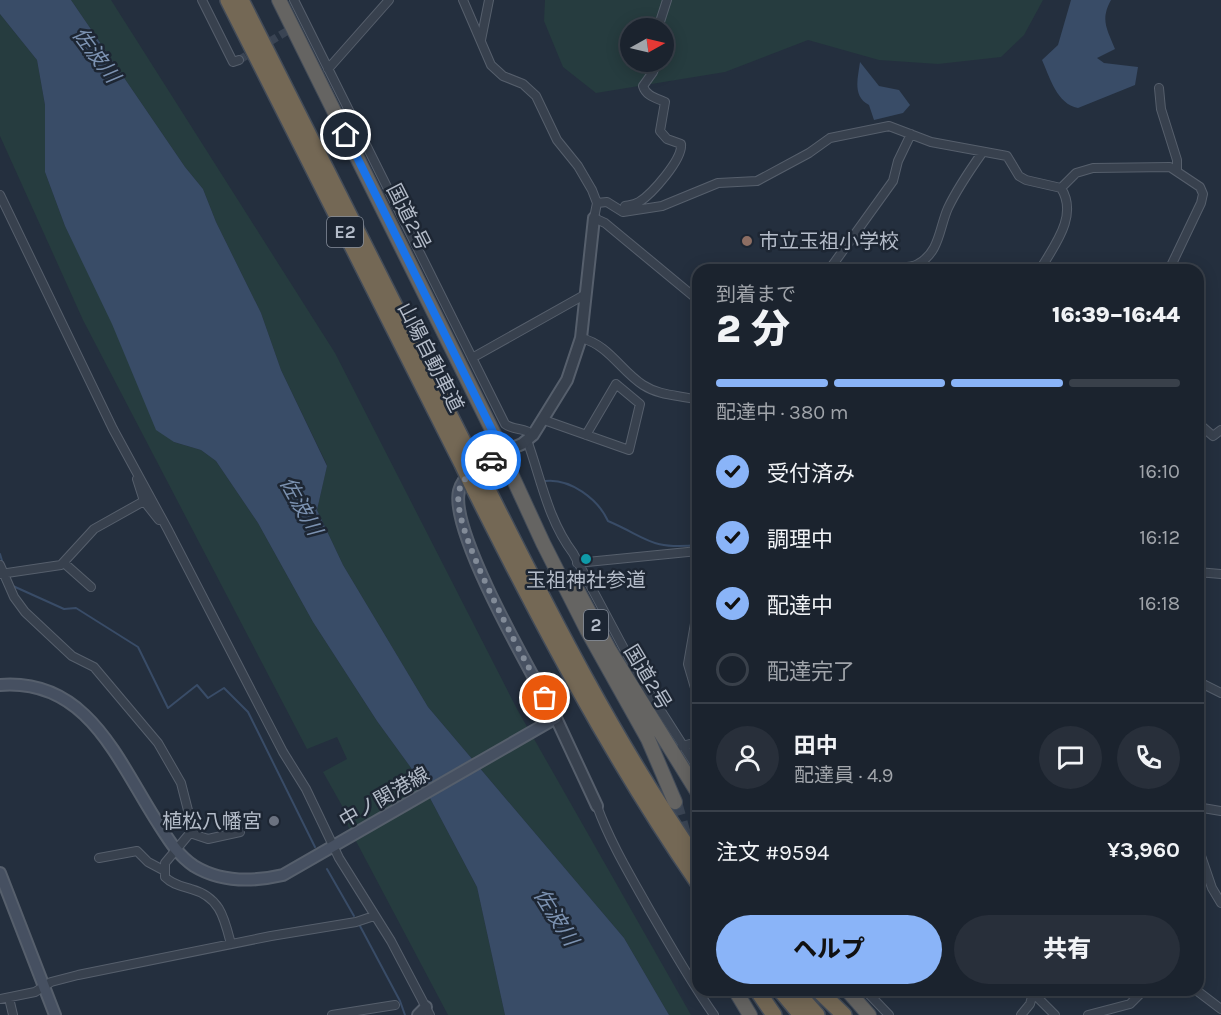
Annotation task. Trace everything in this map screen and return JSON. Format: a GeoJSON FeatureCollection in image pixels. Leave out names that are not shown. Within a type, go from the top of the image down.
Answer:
{"type":"FeatureCollection","features":[{"type":"Feature","properties":{"kind":"highway","name":"山陽自動車道"},"geometry":{"type":"LineString","coordinates":[[228,0],[467,461]]}},
{"type":"Feature","properties":{"kind":"highway","name":"山陽自動車道"},"geometry":{"type":"LineString","coordinates":[[241,0],[575,684],[663,832],[692,874]]}},
{"type":"Feature","properties":{"kind":"highway","name":"国道2号"},"geometry":{"type":"LineString","coordinates":[[279,0],[503,452],[507,467],[543,543],[587,630],[648,739],[675,802]]}},
{"type":"Feature","properties":{"kind":"highway","name":"国道2号"},"geometry":{"type":"LineString","coordinates":[[503,452],[513,464],[610,651],[692,782]]}},
{"type":"Feature","properties":{"kind":"highway","name":"山陽自動車道"},"geometry":{"type":"LineString","coordinates":[[480,487],[636,769],[692,853]]}},
{"type":"Feature","properties":{"kind":"highway"},"geometry":{"type":"LineString","coordinates":[[636,769],[692,842]]}},
{"type":"Feature","properties":{"kind":"highway"},"geometry":{"type":"LineString","coordinates":[[663,832],[673,856],[692,886]]}},
{"type":"Feature","properties":{"kind":"highway"},"geometry":{"type":"LineString","coordinates":[[739,996],[750,1015]]}},
{"type":"Feature","properties":{"kind":"highway"},"geometry":{"type":"LineString","coordinates":[[761,996],[774,1015]]}},
{"type":"Feature","properties":{"kind":"highway"},"geometry":{"type":"LineString","coordinates":[[785,996],[801,1015]]}},
{"type":"Feature","properties":{"kind":"highway"},"geometry":{"type":"LineString","coordinates":[[800,996],[817,1015]]}},
{"type":"Feature","properties":{"kind":"highway"},"geometry":{"type":"LineString","coordinates":[[824,996],[844,1015]]}},
{"type":"Feature","properties":{"kind":"highway"},"geometry":{"type":"LineString","coordinates":[[853,996],[869,1015]]}},
{"type":"Feature","properties":{"kind":"main road"},"geometry":{"type":"LineString","coordinates":[[503,452],[474,470],[462,484],[458,499],[460,514],[466,535],[495,601],[556,718]]}},
{"type":"Feature","properties":{"kind":"main road","name":"中ノ関港線"},"geometry":{"type":"LineString","coordinates":[[0,686],[28,686],[43,689],[78,707],[107,741],[176,849],[193,865],[207,873],[219,877],[246,880],[283,875],[556,718]]}},
{"type":"Feature","properties":{"kind":"main road"},"geometry":{"type":"LineString","coordinates":[[0,873],[55,1015]]}},
{"type":"Feature","properties":{"kind":"street"},"geometry":{"type":"LineString","coordinates":[[202,0],[233,62],[239,60]]}},
{"type":"Feature","properties":{"kind":"street"},"geometry":{"type":"LineString","coordinates":[[294,0],[505,424],[511,428],[527,430],[549,510],[638,675],[692,760]]}},
{"type":"Feature","properties":{"kind":"street"},"geometry":{"type":"LineString","coordinates":[[328,69],[389,0]]}},
{"type":"Feature","properties":{"kind":"street"},"geometry":{"type":"LineString","coordinates":[[463,0],[487,58],[495,71],[524,84],[536,96],[556,140],[578,166],[597,203],[581,338],[567,380],[544,420],[530,438],[503,452]]}},
{"type":"Feature","properties":{"kind":"street"},"geometry":{"type":"LineString","coordinates":[[481,40],[489,0]]}},
{"type":"Feature","properties":{"kind":"street"},"geometry":{"type":"LineString","coordinates":[[661,18],[667,0]]}},
{"type":"Feature","properties":{"kind":"street"},"geometry":{"type":"LineString","coordinates":[[614,208],[640,202],[678,159],[681,152],[681,144],[663,136],[660,131],[665,102],[648,94],[645,90],[644,86],[653,72]]}},
{"type":"Feature","properties":{"kind":"street"},"geometry":{"type":"LineString","coordinates":[[1159,88],[1161,109],[1178,160],[1177,170]]}},
{"type":"Feature","properties":{"kind":"street"},"geometry":{"type":"LineString","coordinates":[[597,203],[607,202],[623,212],[662,206],[718,183],[757,181],[837,135],[889,126],[931,142],[1007,156],[1019,176],[1026,180],[1061,188]]}},
{"type":"Feature","properties":{"kind":"street"},"geometry":{"type":"LineString","coordinates":[[833,264],[894,181],[898,160],[911,134]]}},
{"type":"Feature","properties":{"kind":"street"},"geometry":{"type":"LineString","coordinates":[[918,264],[931,254],[938,242],[948,209],[982,153]]}},
{"type":"Feature","properties":{"kind":"street"},"geometry":{"type":"LineString","coordinates":[[1061,188],[1076,173],[1094,168],[1170,166],[1177,170],[1200,187],[1203,194],[1201,203],[1172,264]]}},
{"type":"Feature","properties":{"kind":"street"},"geometry":{"type":"LineString","coordinates":[[1043,264],[1065,227],[1067,214],[1061,188]]}},
{"type":"Feature","properties":{"kind":"street"},"geometry":{"type":"LineString","coordinates":[[0,195],[113,429],[283,752],[318,808],[333,848],[403,963],[425,1012]]}},
{"type":"Feature","properties":{"kind":"street"},"geometry":{"type":"LineString","coordinates":[[594,218],[605,223],[692,295]]}},
{"type":"Feature","properties":{"kind":"street"},"geometry":{"type":"LineString","coordinates":[[472,358],[586,294]]}},
{"type":"Feature","properties":{"kind":"street"},"geometry":{"type":"LineString","coordinates":[[581,338],[600,344],[645,387],[664,394],[692,399]]}},
{"type":"Feature","properties":{"kind":"street"},"geometry":{"type":"LineString","coordinates":[[544,420],[586,435],[629,450],[640,404],[616,384],[586,435]]}},
{"type":"Feature","properties":{"kind":"street"},"geometry":{"type":"LineString","coordinates":[[1204,428],[1213,436],[1221,430]]}},
{"type":"Feature","properties":{"kind":"street"},"geometry":{"type":"LineString","coordinates":[[136,471],[144,501],[165,525]]}},
{"type":"Feature","properties":{"kind":"street"},"geometry":{"type":"LineString","coordinates":[[144,501],[94,529],[64,563],[1,570],[14,597],[25,612],[72,656],[94,667],[163,750],[181,783],[192,818],[190,833],[165,863],[163,870]]}},
{"type":"Feature","properties":{"kind":"street"},"geometry":{"type":"LineString","coordinates":[[578,562],[692,552]]}},
{"type":"Feature","properties":{"kind":"street"},"geometry":{"type":"LineString","coordinates":[[64,563],[91,587]]}},
{"type":"Feature","properties":{"kind":"street"},"geometry":{"type":"LineString","coordinates":[[1204,573],[1221,574]]}},
{"type":"Feature","properties":{"kind":"street"},"geometry":{"type":"LineString","coordinates":[[692,647],[688,664],[692,678]]}},
{"type":"Feature","properties":{"kind":"street"},"geometry":{"type":"LineString","coordinates":[[1204,684],[1221,693]]}},
{"type":"Feature","properties":{"kind":"street"},"geometry":{"type":"LineString","coordinates":[[556,718],[606,830],[692,982]]}},
{"type":"Feature","properties":{"kind":"street"},"geometry":{"type":"LineString","coordinates":[[682,746],[692,744]]}},
{"type":"Feature","properties":{"kind":"street"},"geometry":{"type":"LineString","coordinates":[[1204,808],[1221,811]]}},
{"type":"Feature","properties":{"kind":"street"},"geometry":{"type":"LineString","coordinates":[[190,833],[208,839],[240,832]]}},
{"type":"Feature","properties":{"kind":"street"},"geometry":{"type":"LineString","coordinates":[[99,858],[137,851],[148,862],[163,870],[170,882],[200,892],[214,900],[231,944]]}},
{"type":"Feature","properties":{"kind":"street"},"geometry":{"type":"LineString","coordinates":[[1204,865],[1212,888],[1221,903]]}},
{"type":"Feature","properties":{"kind":"street"},"geometry":{"type":"LineString","coordinates":[[13,1015],[4,998],[35,992],[44,986],[78,975],[356,922],[374,916]]}},
{"type":"Feature","properties":{"kind":"street"},"geometry":{"type":"LineString","coordinates":[[701,996],[714,1015]]}},
{"type":"Feature","properties":{"kind":"street"},"geometry":{"type":"LineString","coordinates":[[870,996],[889,1015]]}},
{"type":"Feature","properties":{"kind":"street"},"geometry":{"type":"LineString","coordinates":[[1021,1015],[1030,1004],[1031,996]]}},
{"type":"Feature","properties":{"kind":"street"},"geometry":{"type":"LineString","coordinates":[[1036,996],[1055,1015]]}},
{"type":"Feature","properties":{"kind":"street"},"geometry":{"type":"LineString","coordinates":[[1088,1015],[1130,1005],[1138,996]]}},
{"type":"Feature","properties":{"kind":"street"},"geometry":{"type":"LineString","coordinates":[[1204,996],[1221,1009]]}},
{"type":"Feature","properties":{"kind":"street"},"geometry":{"type":"LineString","coordinates":[[332,1015],[395,1005]]}},
{"type":"Feature","properties":{"kind":"green space"},"geometry":{"type":"Polygon","coordinates":[[[71,0],[111,0],[335,353],[517,709],[691,1015],[669,1015],[624,938],[428,707],[343,565],[317,510],[327,465],[281,370],[261,313],[216,222],[203,189],[185,167],[71,0]]]}},
{"type":"Feature","properties":{"kind":"green space"},"geometry":{"type":"Polygon","coordinates":[[[545,0],[1043,0],[1024,35],[1001,57],[938,64],[879,60],[808,40],[725,72],[596,93],[563,67],[544,21],[545,0]]]}},
{"type":"Feature","properties":{"kind":"green space"},"geometry":{"type":"Polygon","coordinates":[[[0,14],[37,60],[45,105],[45,172],[65,226],[174,442],[201,450],[216,461],[258,523],[313,622],[377,721],[422,783],[477,887],[505,1015],[448,1015],[348,826],[345,811],[323,772],[347,759],[337,737],[307,749],[83,320],[0,136],[0,14]]]}},
{"type":"Feature","properties":{"kind":"water","name":"佐波川"},"geometry":{"type":"Polygon","coordinates":[[[0,0],[71,0],[185,167],[203,189],[216,222],[261,313],[281,370],[327,466],[317,510],[343,565],[428,707],[624,938],[669,1015],[505,1015],[477,887],[422,783],[377,721],[313,622],[258,523],[216,461],[201,450],[174,442],[156,430],[112,324],[65,226],[45,172],[45,105],[37,60],[0,14],[0,0]]]}},
{"type":"Feature","properties":{"kind":"water"},"geometry":{"type":"Polygon","coordinates":[[[1071,0],[1111,0],[1105,19],[1115,49],[1097,58],[1104,63],[1138,67],[1135,85],[1078,108],[1071,106],[1059,96],[1042,60],[1058,45],[1071,0]]]}},
{"type":"Feature","properties":{"kind":"water"},"geometry":{"type":"Polygon","coordinates":[[[860,62],[879,86],[899,90],[910,105],[903,113],[874,120],[869,105],[858,92],[860,62]]]}},
{"type":"Feature","properties":{"kind":"waterway"},"geometry":{"type":"LineString","coordinates":[[545,481],[564,483],[582,492],[597,505],[608,521],[650,541],[669,546],[692,545]]}},
{"type":"Feature","properties":{"kind":"waterway"},"geometry":{"type":"LineString","coordinates":[[0,554],[3,564]]}},
{"type":"Feature","properties":{"kind":"waterway"},"geometry":{"type":"LineString","coordinates":[[2,579],[8,591]]}},
{"type":"Feature","properties":{"kind":"waterway"},"geometry":{"type":"LineString","coordinates":[[13,586],[64,609],[76,608],[138,647],[168,708],[197,685],[208,698],[224,688],[248,712],[315,847]]}},
{"type":"Feature","properties":{"kind":"waterway"},"geometry":{"type":"LineString","coordinates":[[327,869],[354,916]]}},
{"type":"Feature","properties":{"kind":"waterway"},"geometry":{"type":"LineString","coordinates":[[360,926],[400,1001],[405,1015]]}},
{"type":"Feature","properties":{"kind":"tunnel"},"geometry":{"type":"LineString","coordinates":[[239,60],[304,21]]}},
{"type":"Feature","properties":{"kind":"tunnel"},"geometry":{"type":"LineString","coordinates":[[675,802],[685,838]]}},
{"type":"Feature","properties":{"kind":"way so far"},"geometry":{"type":"LineString","coordinates":[[491,460],[474,470],[462,484],[458,499],[460,514],[466,535],[492,596],[545,698]]}},
{"type":"Feature","properties":{"kind":"place","name":"市立玉祖小学校"},"geometry":{"type":"Point","coordinates":[747,241]}},
{"type":"Feature","properties":{"kind":"place","name":"玉祖神社参道"},"geometry":{"type":"Point","coordinates":[586,559]}},
{"type":"Feature","properties":{"kind":"place","name":"植松八幡宮"},"geometry":{"type":"Point","coordinates":[274,821]}},
{"type":"Feature","properties":{"kind":"route"},"geometry":{"type":"LineString","coordinates":[[346,135],[503,452],[491,460]]}}]}
